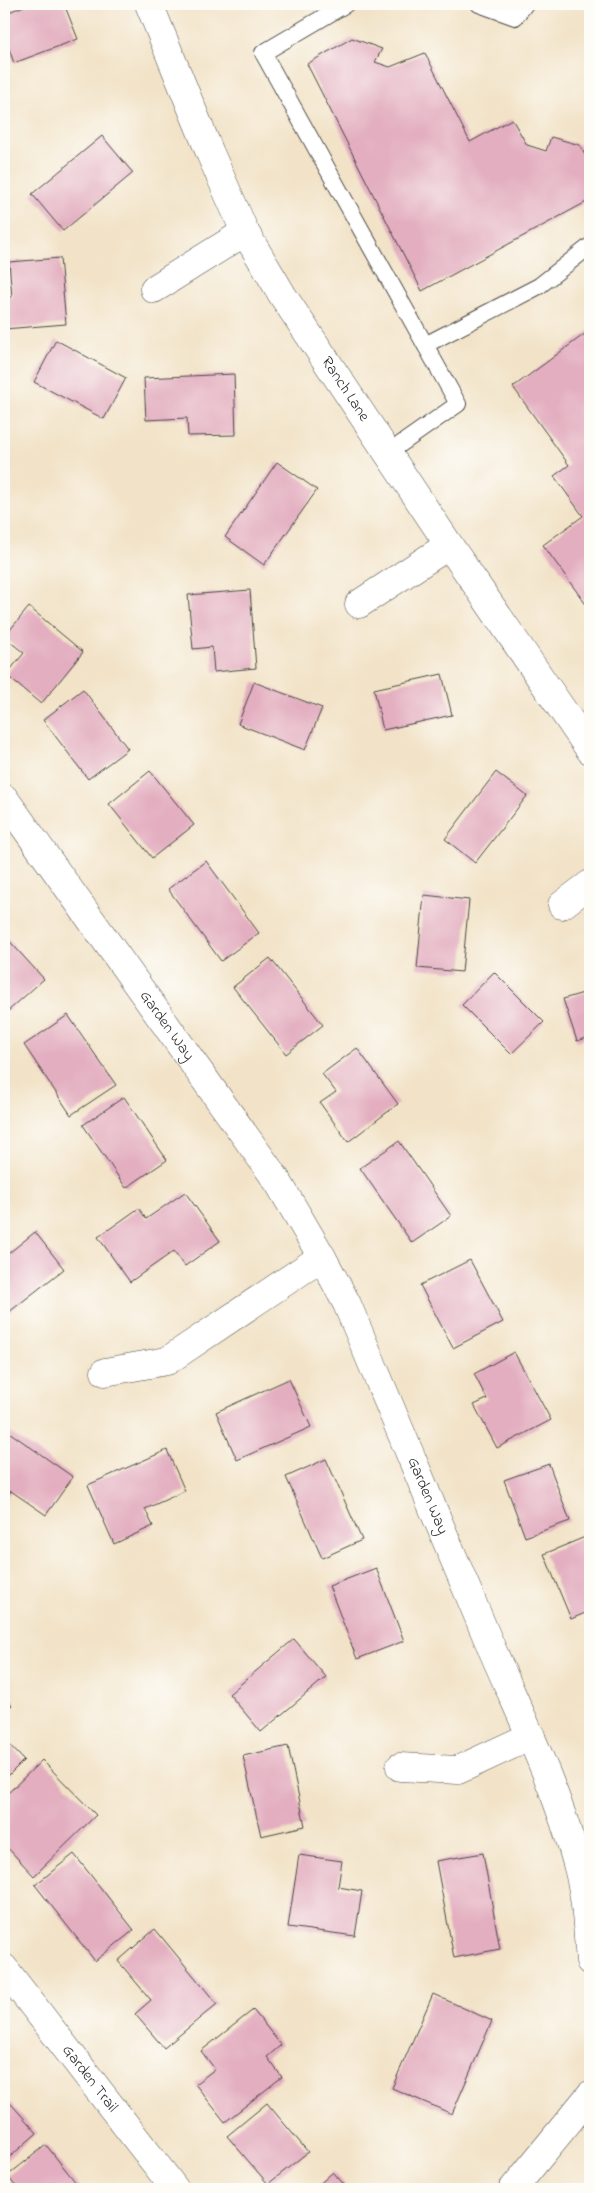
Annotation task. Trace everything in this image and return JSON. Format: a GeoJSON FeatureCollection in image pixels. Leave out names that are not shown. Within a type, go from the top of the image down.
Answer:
{"type":"FeatureCollection","features":[{"type":"Feature","properties":{"kind":"street","name":"Ranch Lane"},"geometry":{"type":"LineString","coordinates":[[149,4],[245,232],[283,296],[449,545],[590,750]]}},
{"type":"Feature","properties":{"kind":"street"},"geometry":{"type":"LineString","coordinates":[[154,289],[245,232]]}},
{"type":"Feature","properties":{"kind":"street"},"geometry":{"type":"LineString","coordinates":[[359,604],[449,545]]}},
{"type":"Feature","properties":{"kind":"street","name":"Garden Way"},"geometry":{"type":"LineString","coordinates":[[4,798],[278,1182],[347,1304],[491,1648],[531,1736],[564,1821],[578,1865],[585,1902],[590,1961]]}},
{"type":"Feature","properties":{"kind":"street"},"geometry":{"type":"LineString","coordinates":[[562,905],[590,884]]}},
{"type":"Feature","properties":{"kind":"street"},"geometry":{"type":"LineString","coordinates":[[105,1372],[167,1361],[322,1257]]}},
{"type":"Feature","properties":{"kind":"street"},"geometry":{"type":"LineString","coordinates":[[400,1767],[458,1770],[531,1736]]}},
{"type":"Feature","properties":{"kind":"street","name":"Garden Trail"},"geometry":{"type":"LineString","coordinates":[[4,1968],[175,2189]]}},
{"type":"Feature","properties":{"kind":"street"},"geometry":{"type":"LineString","coordinates":[[514,2189],[590,2095]]}},
{"type":"Feature","properties":{"kind":"lane"},"geometry":{"type":"LineString","coordinates":[[346,4],[263,53],[458,404],[388,453]]}},
{"type":"Feature","properties":{"kind":"lane"},"geometry":{"type":"LineString","coordinates":[[479,4],[515,17],[524,4]]}},
{"type":"Feature","properties":{"kind":"lane"},"geometry":{"type":"LineString","coordinates":[[425,345],[539,286],[590,246]]}},
{"type":"Feature","properties":{"kind":"building"},"geometry":{"type":"Polygon","coordinates":[[[29,4],[64,4],[78,39],[14,63],[4,35],[4,14],[29,4]]]}},
{"type":"Feature","properties":{"kind":"building"},"geometry":{"type":"Polygon","coordinates":[[[352,38],[382,49],[375,62],[390,67],[425,53],[470,142],[512,119],[527,145],[546,151],[551,137],[580,145],[590,165],[590,200],[422,291],[307,64],[352,38]]]}},
{"type":"Feature","properties":{"kind":"building"},"geometry":{"type":"Polygon","coordinates":[[[102,136],[133,173],[63,231],[32,194],[102,136]]]}},
{"type":"Feature","properties":{"kind":"building"},"geometry":{"type":"Polygon","coordinates":[[[60,258],[66,324],[4,329],[4,297],[12,297],[9,262],[60,258]]]}},
{"type":"Feature","properties":{"kind":"building"},"geometry":{"type":"Polygon","coordinates":[[[590,330],[590,610],[543,545],[583,516],[554,476],[569,465],[513,387],[590,330]]]}},
{"type":"Feature","properties":{"kind":"building"},"geometry":{"type":"Polygon","coordinates":[[[56,340],[126,378],[104,419],[34,382],[56,340]]]}},
{"type":"Feature","properties":{"kind":"building"},"geometry":{"type":"Polygon","coordinates":[[[234,374],[236,435],[188,436],[187,418],[146,420],[144,378],[234,374]]]}},
{"type":"Feature","properties":{"kind":"building"},"geometry":{"type":"Polygon","coordinates":[[[277,462],[317,490],[264,565],[225,537],[277,462]]]}},
{"type":"Feature","properties":{"kind":"building"},"geometry":{"type":"Polygon","coordinates":[[[250,590],[256,668],[214,672],[212,647],[193,649],[188,595],[250,590]]]}},
{"type":"Feature","properties":{"kind":"building"},"geometry":{"type":"Polygon","coordinates":[[[29,607],[83,652],[41,704],[6,675],[24,653],[4,637],[29,607]]]}},
{"type":"Feature","properties":{"kind":"building"},"geometry":{"type":"Polygon","coordinates":[[[442,674],[452,715],[383,730],[374,689],[442,674]]]}},
{"type":"Feature","properties":{"kind":"building"},"geometry":{"type":"Polygon","coordinates":[[[254,682],[322,708],[305,750],[238,724],[254,682]]]}},
{"type":"Feature","properties":{"kind":"building"},"geometry":{"type":"Polygon","coordinates":[[[83,689],[128,749],[88,779],[43,720],[83,689]]]}},
{"type":"Feature","properties":{"kind":"building"},"geometry":{"type":"Polygon","coordinates":[[[150,771],[194,825],[152,858],[109,804],[150,771]]]}},
{"type":"Feature","properties":{"kind":"building"},"geometry":{"type":"Polygon","coordinates":[[[496,772],[527,796],[475,863],[445,839],[496,772]]]}},
{"type":"Feature","properties":{"kind":"building"},"geometry":{"type":"Polygon","coordinates":[[[206,861],[259,933],[221,961],[168,889],[206,861]]]}},
{"type":"Feature","properties":{"kind":"building"},"geometry":{"type":"Polygon","coordinates":[[[424,895],[469,900],[462,972],[417,968],[424,895]]]}},
{"type":"Feature","properties":{"kind":"building"},"geometry":{"type":"Polygon","coordinates":[[[4,935],[44,979],[7,1012],[4,1007],[4,935]]]}},
{"type":"Feature","properties":{"kind":"building"},"geometry":{"type":"Polygon","coordinates":[[[270,958],[323,1025],[286,1054],[233,987],[270,958]]]}},
{"type":"Feature","properties":{"kind":"building"},"geometry":{"type":"Polygon","coordinates":[[[494,972],[544,1022],[511,1054],[462,1005],[494,972]]]}},
{"type":"Feature","properties":{"kind":"building"},"geometry":{"type":"Polygon","coordinates":[[[590,991],[590,1037],[577,1041],[563,999],[590,991]]]}},
{"type":"Feature","properties":{"kind":"building"},"geometry":{"type":"Polygon","coordinates":[[[68,1015],[116,1085],[71,1115],[24,1045],[68,1015]]]}},
{"type":"Feature","properties":{"kind":"building"},"geometry":{"type":"Polygon","coordinates":[[[357,1048],[398,1104],[348,1142],[320,1103],[336,1092],[322,1074],[357,1048]]]}},
{"type":"Feature","properties":{"kind":"building"},"geometry":{"type":"Polygon","coordinates":[[[124,1097],[167,1160],[126,1188],[83,1125],[124,1097]]]}},
{"type":"Feature","properties":{"kind":"building"},"geometry":{"type":"Polygon","coordinates":[[[399,1141],[451,1216],[412,1243],[360,1168],[399,1141]]]}},
{"type":"Feature","properties":{"kind":"building"},"geometry":{"type":"Polygon","coordinates":[[[185,1192],[220,1241],[185,1266],[174,1251],[130,1282],[98,1237],[139,1208],[146,1219],[185,1192]]]}},
{"type":"Feature","properties":{"kind":"building"},"geometry":{"type":"Polygon","coordinates":[[[35,1232],[64,1269],[4,1316],[4,1257],[35,1232]]]}},
{"type":"Feature","properties":{"kind":"building"},"geometry":{"type":"Polygon","coordinates":[[[470,1260],[503,1322],[453,1348],[420,1285],[470,1260]]]}},
{"type":"Feature","properties":{"kind":"building"},"geometry":{"type":"Polygon","coordinates":[[[514,1352],[551,1420],[497,1448],[474,1405],[487,1399],[474,1374],[514,1352]]]}},
{"type":"Feature","properties":{"kind":"building"},"geometry":{"type":"Polygon","coordinates":[[[289,1379],[311,1427],[237,1460],[216,1412],[289,1379]]]}},
{"type":"Feature","properties":{"kind":"building"},"geometry":{"type":"Polygon","coordinates":[[[6,1430],[73,1477],[46,1515],[11,1491],[4,1501],[4,1433],[6,1430]]]}},
{"type":"Feature","properties":{"kind":"building"},"geometry":{"type":"Polygon","coordinates":[[[167,1450],[185,1491],[145,1509],[153,1526],[114,1544],[88,1485],[167,1450]]]}},
{"type":"Feature","properties":{"kind":"building"},"geometry":{"type":"Polygon","coordinates":[[[326,1459],[362,1540],[322,1558],[286,1477],[326,1459]]]}},
{"type":"Feature","properties":{"kind":"building"},"geometry":{"type":"Polygon","coordinates":[[[549,1464],[570,1521],[525,1537],[504,1480],[549,1464]]]}},
{"type":"Feature","properties":{"kind":"building"},"geometry":{"type":"Polygon","coordinates":[[[590,1535],[590,1611],[571,1619],[544,1554],[590,1535]]]}},
{"type":"Feature","properties":{"kind":"building"},"geometry":{"type":"Polygon","coordinates":[[[376,1568],[404,1641],[357,1659],[329,1586],[376,1568]]]}},
{"type":"Feature","properties":{"kind":"building"},"geometry":{"type":"Polygon","coordinates":[[[294,1639],[326,1677],[261,1732],[229,1694],[294,1639]]]}},
{"type":"Feature","properties":{"kind":"building"},"geometry":{"type":"Polygon","coordinates":[[[4,1696],[12,1705],[4,1712],[4,1696]]]}},
{"type":"Feature","properties":{"kind":"building"},"geometry":{"type":"Polygon","coordinates":[[[4,1739],[24,1760],[4,1780],[4,1739]]]}},
{"type":"Feature","properties":{"kind":"building"},"geometry":{"type":"Polygon","coordinates":[[[288,1746],[305,1826],[261,1836],[243,1756],[288,1746]]]}},
{"type":"Feature","properties":{"kind":"building"},"geometry":{"type":"Polygon","coordinates":[[[42,1760],[96,1815],[34,1876],[4,1844],[4,1797],[42,1760]]]}},
{"type":"Feature","properties":{"kind":"building"},"geometry":{"type":"Polygon","coordinates":[[[483,1853],[500,1949],[454,1958],[436,1861],[483,1853]]]}},
{"type":"Feature","properties":{"kind":"building"},"geometry":{"type":"Polygon","coordinates":[[[74,1854],[134,1930],[95,1961],[35,1885],[74,1854]]]}},
{"type":"Feature","properties":{"kind":"building"},"geometry":{"type":"Polygon","coordinates":[[[299,1855],[342,1861],[338,1887],[362,1891],[355,1936],[288,1927],[299,1855]]]}},
{"type":"Feature","properties":{"kind":"building"},"geometry":{"type":"Polygon","coordinates":[[[155,1929],[217,2004],[164,2048],[135,2014],[151,2000],[118,1961],[155,1929]]]}},
{"type":"Feature","properties":{"kind":"building"},"geometry":{"type":"Polygon","coordinates":[[[433,1994],[492,2021],[452,2114],[392,2088],[433,1994]]]}},
{"type":"Feature","properties":{"kind":"building"},"geometry":{"type":"Polygon","coordinates":[[[253,2010],[281,2045],[267,2057],[282,2077],[225,2122],[195,2084],[215,2069],[201,2051],[253,2010]]]}},
{"type":"Feature","properties":{"kind":"building"},"geometry":{"type":"Polygon","coordinates":[[[4,2096],[37,2133],[4,2162],[4,2096]]]}},
{"type":"Feature","properties":{"kind":"building"},"geometry":{"type":"Polygon","coordinates":[[[267,2103],[308,2152],[268,2184],[227,2136],[267,2103]]]}},
{"type":"Feature","properties":{"kind":"building"},"geometry":{"type":"Polygon","coordinates":[[[46,2145],[81,2189],[18,2189],[7,2176],[46,2145]]]}},
{"type":"Feature","properties":{"kind":"building"},"geometry":{"type":"Polygon","coordinates":[[[333,2172],[348,2189],[314,2189],[333,2172]]]}}]}
